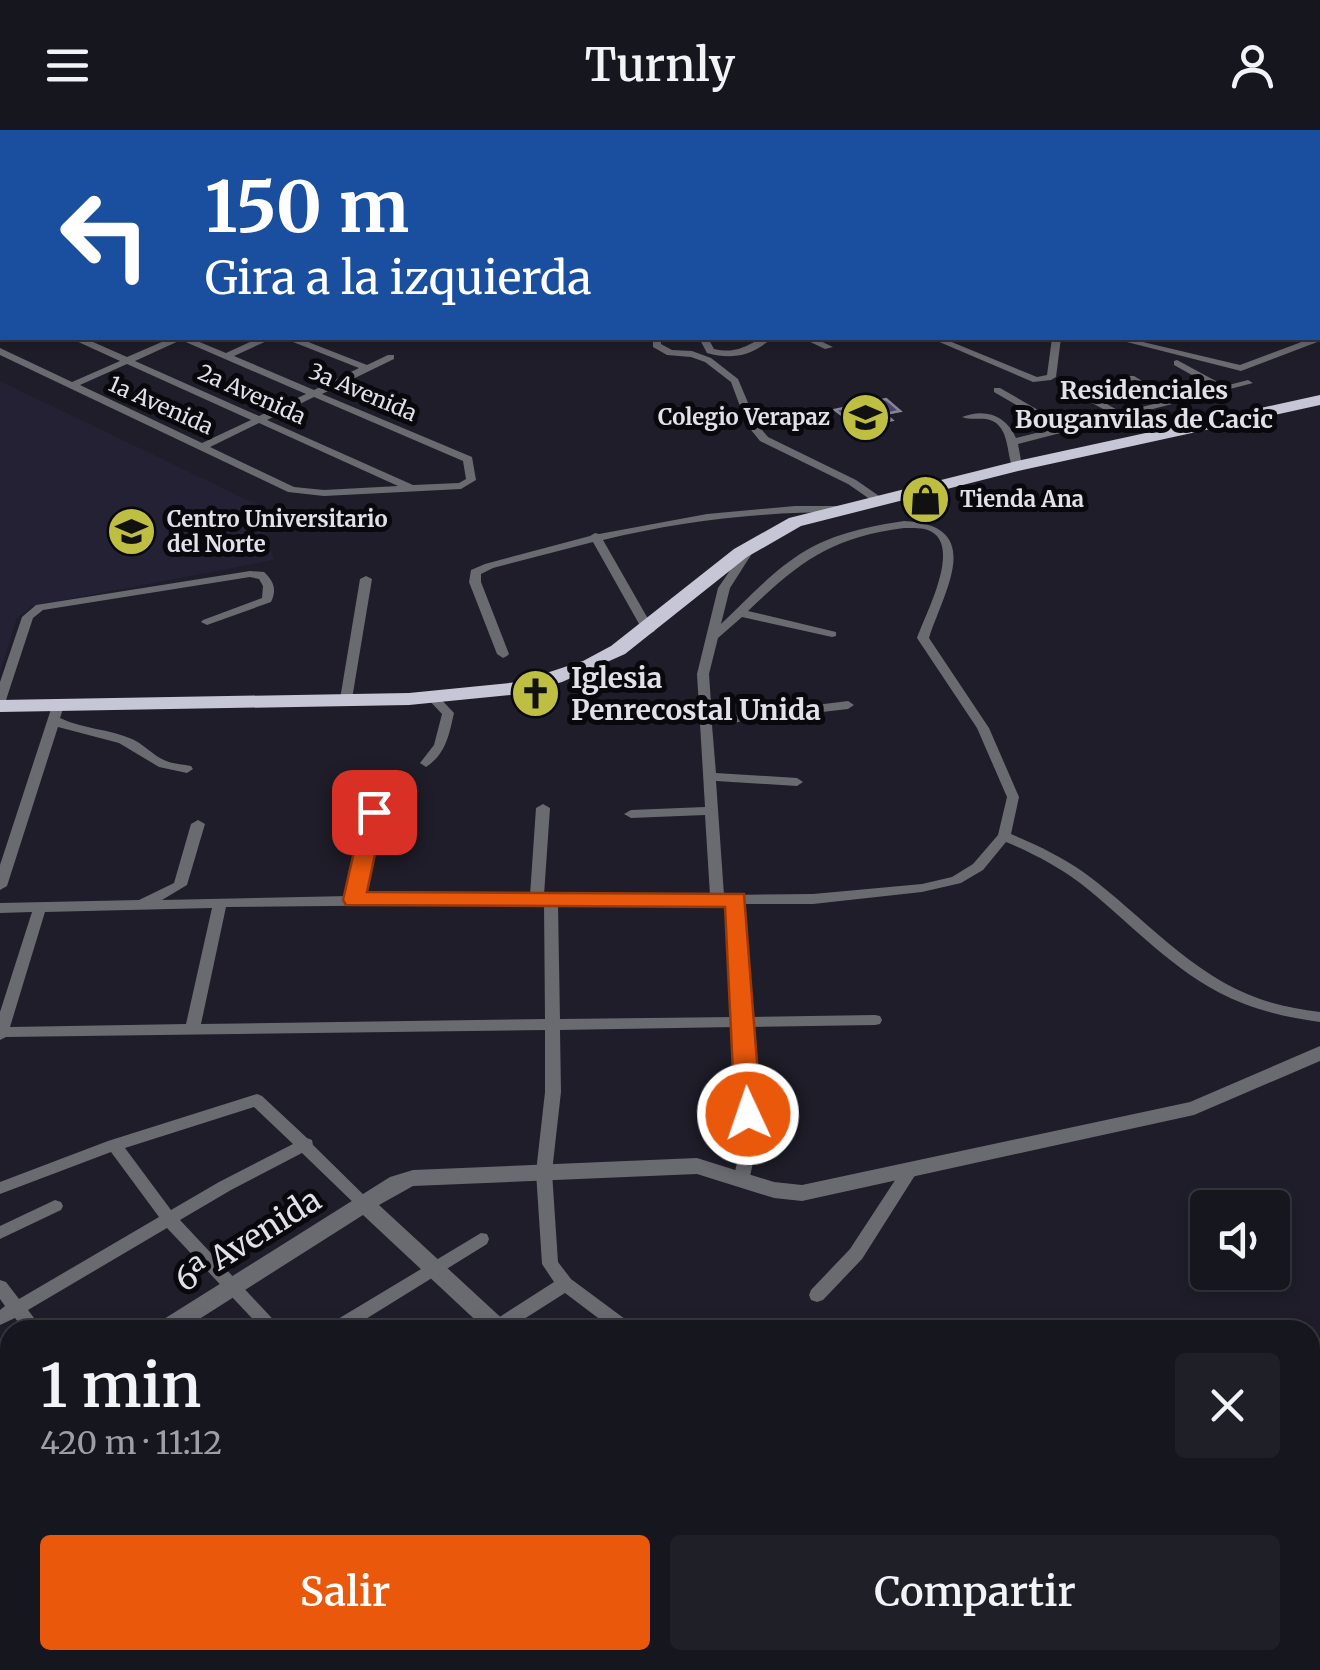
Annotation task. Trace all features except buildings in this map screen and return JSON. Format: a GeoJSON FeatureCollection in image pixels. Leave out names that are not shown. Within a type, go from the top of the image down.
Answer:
{"type":"FeatureCollection","features":[{"type":"Feature","properties":{"kind":"highway"},"geometry":{"type":"LineString","coordinates":[[0,703],[57,712],[433,698],[488,693],[554,678],[588,666],[649,631],[723,562],[794,522],[1017,466],[1320,400]]}},
{"type":"Feature","properties":{"kind":"street","name":"2a Avenida"},"geometry":{"type":"LineString","coordinates":[[81,340],[411,488]]}},
{"type":"Feature","properties":{"kind":"street"},"geometry":{"type":"LineString","coordinates":[[71,386],[176,340]]}},
{"type":"Feature","properties":{"kind":"street","name":"3a Avenida"},"geometry":{"type":"LineString","coordinates":[[186,340],[470,462],[467,484],[411,488]]}},
{"type":"Feature","properties":{"kind":"street"},"geometry":{"type":"LineString","coordinates":[[226,356],[262,340]]}},
{"type":"Feature","properties":{"kind":"street"},"geometry":{"type":"LineString","coordinates":[[296,340],[366,368]]}},
{"type":"Feature","properties":{"kind":"street"},"geometry":{"type":"LineString","coordinates":[[657,340],[656,345],[670,353],[700,356],[735,381],[752,424],[764,439],[852,482],[878,500]]}},
{"type":"Feature","properties":{"kind":"street"},"geometry":{"type":"LineString","coordinates":[[705,340],[710,351],[730,354],[748,352],[765,340]]}},
{"type":"Feature","properties":{"kind":"street"},"geometry":{"type":"LineString","coordinates":[[811,340],[828,348]]}},
{"type":"Feature","properties":{"kind":"street"},"geometry":{"type":"LineString","coordinates":[[940,340],[1036,380],[1051,376],[1057,360],[1057,340]]}},
{"type":"Feature","properties":{"kind":"street"},"geometry":{"type":"LineString","coordinates":[[1124,340],[1241,368],[1311,340]]}},
{"type":"Feature","properties":{"kind":"street","name":"1a Avenida"},"geometry":{"type":"LineString","coordinates":[[0,352],[306,493],[411,488]]}},
{"type":"Feature","properties":{"kind":"street"},"geometry":{"type":"LineString","coordinates":[[204,446],[391,357]]}},
{"type":"Feature","properties":{"kind":"street"},"geometry":{"type":"LineString","coordinates":[[1177,363],[1222,388]]}},
{"type":"Feature","properties":{"kind":"street"},"geometry":{"type":"LineString","coordinates":[[1131,378],[1170,402]]}},
{"type":"Feature","properties":{"kind":"street"},"geometry":{"type":"LineString","coordinates":[[1012,442],[1248,383]]}},
{"type":"Feature","properties":{"kind":"street"},"geometry":{"type":"LineString","coordinates":[[1068,386],[1120,415]]}},
{"type":"Feature","properties":{"kind":"street"},"geometry":{"type":"LineString","coordinates":[[996,390],[1065,428]]}},
{"type":"Feature","properties":{"kind":"street"},"geometry":{"type":"LineString","coordinates":[[966,417],[992,415],[1012,442],[1012,457],[1017,466]]}},
{"type":"Feature","properties":{"kind":"street"},"geometry":{"type":"LineString","coordinates":[[503,654],[474,572],[595,536],[690,519],[782,509],[840,509]]}},
{"type":"Feature","properties":{"kind":"street"},"geometry":{"type":"LineString","coordinates":[[0,908],[354,900],[812,899],[922,888],[956,880],[978,867],[1004,836],[1013,798],[1000,760],[923,638],[946,579],[946,540],[938,529],[928,524],[898,525],[818,547],[716,635]]}},
{"type":"Feature","properties":{"kind":"street"},"geometry":{"type":"LineString","coordinates":[[595,536],[649,631]]}},
{"type":"Feature","properties":{"kind":"street"},"geometry":{"type":"LineString","coordinates":[[717,899],[703,674],[716,635],[724,588],[736,565],[756,542]]}},
{"type":"Feature","properties":{"kind":"street"},"geometry":{"type":"LineString","coordinates":[[0,703],[28,617],[40,607],[250,574],[266,579],[270,589],[267,600],[207,622]]}},
{"type":"Feature","properties":{"kind":"street"},"geometry":{"type":"LineString","coordinates":[[346,700],[366,580]]}},
{"type":"Feature","properties":{"kind":"street"},"geometry":{"type":"LineString","coordinates":[[740,613],[832,634]]}},
{"type":"Feature","properties":{"kind":"street"},"geometry":{"type":"LineString","coordinates":[[426,763],[440,746],[448,713],[433,698]]}},
{"type":"Feature","properties":{"kind":"street"},"geometry":{"type":"LineString","coordinates":[[707,722],[848,704]]}},
{"type":"Feature","properties":{"kind":"street"},"geometry":{"type":"LineString","coordinates":[[0,886],[57,712],[92,736],[122,740],[161,765],[187,769]]}},
{"type":"Feature","properties":{"kind":"street"},"geometry":{"type":"LineString","coordinates":[[710,777],[798,782]]}},
{"type":"Feature","properties":{"kind":"street"},"geometry":{"type":"LineString","coordinates":[[543,808],[552,1026],[552,1107],[544,1172],[550,1264],[565,1284],[614,1320]]}},
{"type":"Feature","properties":{"kind":"street"},"geometry":{"type":"LineString","coordinates":[[631,814],[709,810]]}},
{"type":"Feature","properties":{"kind":"street"},"geometry":{"type":"LineString","coordinates":[[354,900],[374,812]]}},
{"type":"Feature","properties":{"kind":"street"},"geometry":{"type":"LineString","coordinates":[[136,907],[180,885],[198,824]]}},
{"type":"Feature","properties":{"kind":"street"},"geometry":{"type":"LineString","coordinates":[[1004,836],[1089,884],[1137,928],[1230,995],[1275,1011],[1320,1017]]}},
{"type":"Feature","properties":{"kind":"street"},"geometry":{"type":"LineString","coordinates":[[736,900],[750,1145],[742,1176]]}},
{"type":"Feature","properties":{"kind":"street"},"geometry":{"type":"LineString","coordinates":[[192,1031],[220,903]]}},
{"type":"Feature","properties":{"kind":"street"},"geometry":{"type":"LineString","coordinates":[[39,910],[0,1033],[875,1020]]}},
{"type":"Feature","properties":{"kind":"street","name":"6ª Avenida"},"geometry":{"type":"LineString","coordinates":[[180,1320],[397,1184],[413,1178],[697,1166],[742,1176],[763,1189],[802,1193],[1194,1108],[1320,1053]]}},
{"type":"Feature","properties":{"kind":"street"},"geometry":{"type":"LineString","coordinates":[[0,1188],[257,1100],[487,1320]]}},
{"type":"Feature","properties":{"kind":"street"},"geometry":{"type":"LineString","coordinates":[[0,1318],[306,1144]]}},
{"type":"Feature","properties":{"kind":"street"},"geometry":{"type":"LineString","coordinates":[[114,1146],[170,1220],[264,1320]]}},
{"type":"Feature","properties":{"kind":"street"},"geometry":{"type":"LineString","coordinates":[[817,1295],[856,1254],[912,1169]]}},
{"type":"Feature","properties":{"kind":"street"},"geometry":{"type":"LineString","coordinates":[[0,1232],[54,1206]]}},
{"type":"Feature","properties":{"kind":"street"},"geometry":{"type":"LineString","coordinates":[[350,1320],[481,1239]]}},
{"type":"Feature","properties":{"kind":"street"},"geometry":{"type":"LineString","coordinates":[[511,1320],[565,1284]]}},
{"type":"Feature","properties":{"kind":"street"},"geometry":{"type":"LineString","coordinates":[[0,1287],[26,1320]]}},
{"type":"Feature","properties":{"kind":"shaded area","name":"Centro Universitario del Norte"},"geometry":{"type":"Polygon","coordinates":[[[0,381],[256,504],[274,560],[32,606],[17,618],[0,672],[0,381]]]}},
{"type":"Feature","properties":{"kind":"place","name":"Colegio Verapaz"},"geometry":{"type":"Point","coordinates":[865,417]}},
{"type":"Feature","properties":{"kind":"place","name":"Tienda Ana"},"geometry":{"type":"Point","coordinates":[925,499]}},
{"type":"Feature","properties":{"kind":"place","name":"Centro Universitario del Norte"},"geometry":{"type":"Point","coordinates":[132,532]}},
{"type":"Feature","properties":{"kind":"place","name":"Iglesia Penrecostal Unida"},"geometry":{"type":"Point","coordinates":[536,694]}},
{"type":"Feature","properties":{"kind":"district","name":"Residenciales Bouganvilas de Cacic"},"geometry":{"type":"Point","coordinates":[1144,404]}},
{"type":"Feature","properties":{"kind":"route"},"geometry":{"type":"LineString","coordinates":[[374,812],[354,900],[736,900],[748,1114]]}}]}
